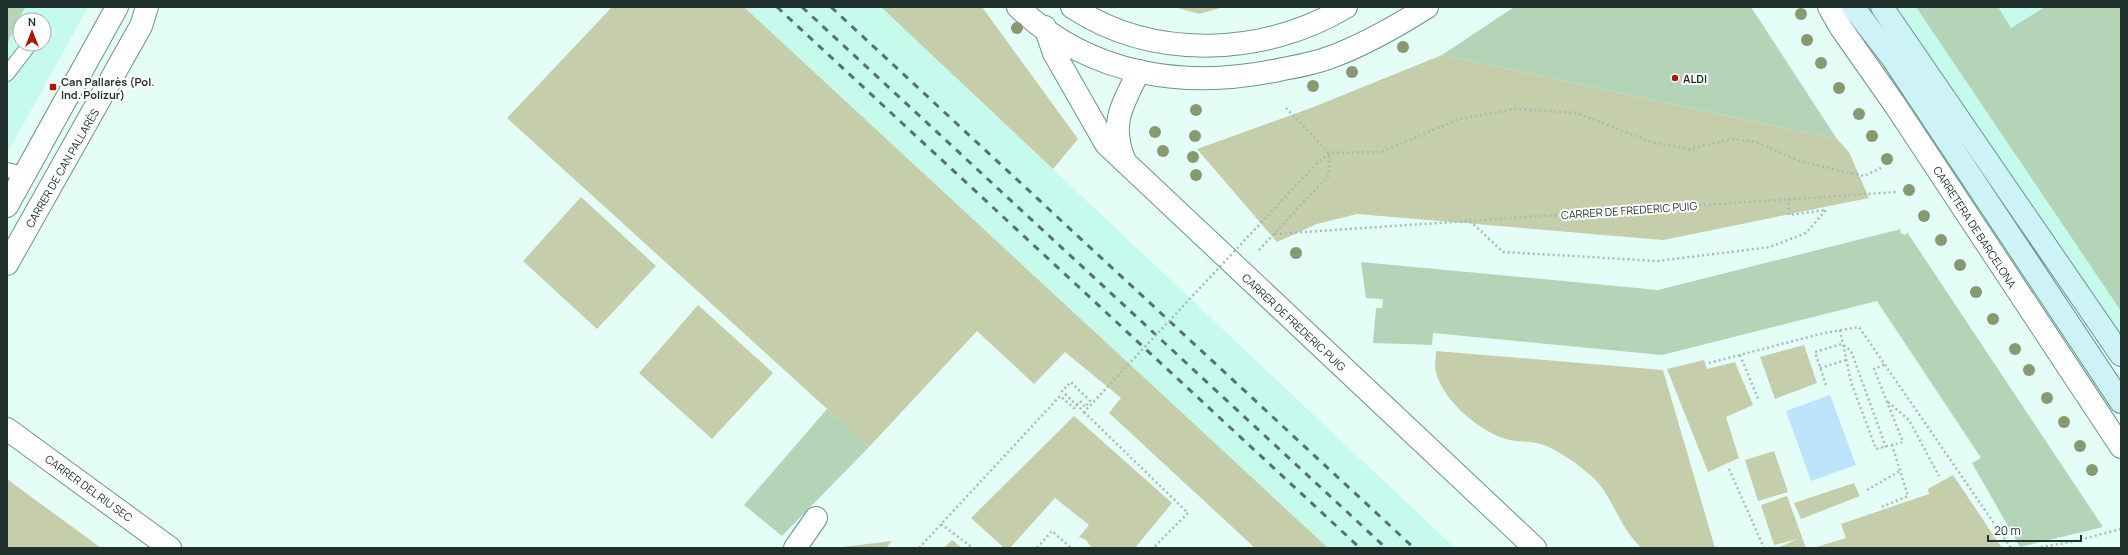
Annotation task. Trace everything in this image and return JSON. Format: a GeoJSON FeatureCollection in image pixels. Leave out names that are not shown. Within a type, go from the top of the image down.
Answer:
{"type":"FeatureCollection","features":[{"type":"Feature","properties":{"kind":"main road"},"geometry":{"type":"LineString","coordinates":[[1853,7],[1893,59],[2121,402]]}},
{"type":"Feature","properties":{"kind":"main road"},"geometry":{"type":"LineString","coordinates":[[1882,7],[2121,355]]}},
{"type":"Feature","properties":{"kind":"street"},"geometry":{"type":"LineString","coordinates":[[7,206],[16,172],[117,7]]}},
{"type":"Feature","properties":{"kind":"street","name":"CARRER DE CAN PALLARÈS"},"geometry":{"type":"LineString","coordinates":[[7,264],[141,26],[147,7]]}},
{"type":"Feature","properties":{"kind":"street"},"geometry":{"type":"LineString","coordinates":[[1018,7],[1046,31],[1071,47],[1106,62],[1162,77],[1190,79],[1232,78],[1308,64],[1344,52],[1400,25],[1427,7]]}},
{"type":"Feature","properties":{"kind":"street"},"geometry":{"type":"LineString","coordinates":[[1040,7],[1046,31],[1054,53],[1106,144],[1125,162]]}},
{"type":"Feature","properties":{"kind":"street"},"geometry":{"type":"LineString","coordinates":[[1072,7],[1083,14],[1119,29],[1150,39],[1188,46],[1218,46],[1250,42],[1288,34],[1318,22],[1346,7]]}},
{"type":"Feature","properties":{"kind":"street","name":"CARRETERA DE BARCELONA"},"geometry":{"type":"LineString","coordinates":[[1829,7],[1840,28],[1895,105],[2121,447]]}},
{"type":"Feature","properties":{"kind":"street","name":"CARRER DE FREDERIC PUIG"},"geometry":{"type":"LineString","coordinates":[[1139,71],[1122,106],[1116,128],[1118,146],[1125,162],[1535,548]]}},
{"type":"Feature","properties":{"kind":"street","name":"CARRER DEL RIU SEC"},"geometry":{"type":"LineString","coordinates":[[7,429],[170,548]]}},
{"type":"Feature","properties":{"kind":"street"},"geometry":{"type":"LineString","coordinates":[[795,548],[816,518]]}},
{"type":"Feature","properties":{"kind":"lane"},"geometry":{"type":"LineString","coordinates":[[7,74],[24,52]]}},
{"type":"Feature","properties":{"kind":"path"},"geometry":{"type":"LineString","coordinates":[[1257,252],[1329,175],[1329,152],[1286,108]]}},
{"type":"Feature","properties":{"kind":"path"},"geometry":{"type":"LineString","coordinates":[[1084,412],[1316,164],[1329,152],[1381,152],[1459,119],[1515,109],[1577,113],[1651,142],[1690,149],[1732,139],[1756,142],[1802,162],[1864,176],[1881,168]]}},
{"type":"Feature","properties":{"kind":"path","name":"CARRER DE FREDERIC PUIG"},"geometry":{"type":"LineString","coordinates":[[1275,234],[1897,192]]}},
{"type":"Feature","properties":{"kind":"path"},"geometry":{"type":"LineString","coordinates":[[1470,220],[1503,252],[1658,261],[1770,247],[1806,233],[1826,210],[1789,215],[1788,199]]}},
{"type":"Feature","properties":{"kind":"path"},"geometry":{"type":"LineString","coordinates":[[1710,362],[1840,330],[1859,327],[2011,548]]}},
{"type":"Feature","properties":{"kind":"path"},"geometry":{"type":"LineString","coordinates":[[1840,330],[1851,382],[1876,449],[1903,442],[1874,369],[1885,364]]}},
{"type":"Feature","properties":{"kind":"path"},"geometry":{"type":"LineString","coordinates":[[1826,385],[1815,352],[1842,344]]}},
{"type":"Feature","properties":{"kind":"path"},"geometry":{"type":"LineString","coordinates":[[1842,344],[1851,351],[1886,447]]}},
{"type":"Feature","properties":{"kind":"path"},"geometry":{"type":"LineString","coordinates":[[1740,355],[1759,401]]}},
{"type":"Feature","properties":{"kind":"path"},"geometry":{"type":"LineString","coordinates":[[1820,368],[1846,360]]}},
{"type":"Feature","properties":{"kind":"path"},"geometry":{"type":"LineString","coordinates":[[919,548],[1060,396],[1074,408],[1080,401],[1085,407],[1090,401],[1071,382],[1062,391],[1084,412],[1188,512],[1153,548]]}},
{"type":"Feature","properties":{"kind":"path"},"geometry":{"type":"LineString","coordinates":[[1887,402],[1909,420],[1939,476]]}},
{"type":"Feature","properties":{"kind":"path"},"geometry":{"type":"LineString","coordinates":[[1882,507],[1908,496],[1892,445]]}},
{"type":"Feature","properties":{"kind":"path"},"geometry":{"type":"LineString","coordinates":[[1728,469],[1764,548]]}},
{"type":"Feature","properties":{"kind":"path"},"geometry":{"type":"LineString","coordinates":[[1867,490],[1900,471]]}},
{"type":"Feature","properties":{"kind":"path"},"geometry":{"type":"LineString","coordinates":[[941,524],[972,548]]}},
{"type":"Feature","properties":{"kind":"path"},"geometry":{"type":"LineString","coordinates":[[2036,548],[2071,542],[2121,529]]}},
{"type":"Feature","properties":{"kind":"path"},"geometry":{"type":"LineString","coordinates":[[1037,548],[1052,531],[1071,548]]}},
{"type":"Feature","properties":{"kind":"shaded area"},"geometry":{"type":"Polygon","coordinates":[[[7,7],[88,7],[7,154],[7,7]]]}},
{"type":"Feature","properties":{"kind":"shaded area"},"geometry":{"type":"Polygon","coordinates":[[[612,7],[744,7],[1328,548],[1255,548],[1109,413],[1121,398],[1065,352],[1034,384],[977,331],[869,447],[507,118],[612,7]]]}},
{"type":"Feature","properties":{"kind":"shaded area"},"geometry":{"type":"Polygon","coordinates":[[[744,7],[881,7],[1455,548],[1328,548],[744,7]]]}},
{"type":"Feature","properties":{"kind":"shaded area"},"geometry":{"type":"Polygon","coordinates":[[[881,7],[982,7],[1078,139],[1053,169],[881,7]]]}},
{"type":"Feature","properties":{"kind":"shaded area"},"geometry":{"type":"Polygon","coordinates":[[[1174,7],[1224,7],[1199,14],[1174,7]]]}},
{"type":"Feature","properties":{"kind":"shaded area"},"geometry":{"type":"Polygon","coordinates":[[[1896,7],[2121,7],[2121,353],[1896,7]]]}},
{"type":"Feature","properties":{"kind":"shaded area"},"geometry":{"type":"Polygon","coordinates":[[[1442,55],[1837,139],[1849,152],[1869,198],[1663,240],[1357,214],[1317,224],[1277,242],[1197,149],[1311,108],[1442,55]]]}},
{"type":"Feature","properties":{"kind":"shaded area"},"geometry":{"type":"Polygon","coordinates":[[[581,197],[656,266],[597,329],[523,261],[581,197]]]}},
{"type":"Feature","properties":{"kind":"shaded area"},"geometry":{"type":"Polygon","coordinates":[[[698,305],[773,373],[712,439],[639,373],[698,305]]]}},
{"type":"Feature","properties":{"kind":"shaded area"},"geometry":{"type":"Polygon","coordinates":[[[1804,345],[1817,383],[1775,399],[1760,357],[1804,345]]]}},
{"type":"Feature","properties":{"kind":"shaded area"},"geometry":{"type":"Polygon","coordinates":[[[1436,351],[1663,370],[1715,548],[1642,548],[1627,531],[1604,491],[1589,474],[1557,451],[1544,445],[1516,441],[1493,434],[1460,410],[1443,388],[1437,377],[1435,366],[1436,351]]]}},
{"type":"Feature","properties":{"kind":"shaded area"},"geometry":{"type":"Polygon","coordinates":[[[1704,360],[1707,369],[1735,362],[1753,405],[1726,417],[1739,458],[1708,472],[1667,369],[1704,360]]]}},
{"type":"Feature","properties":{"kind":"shaded area"},"geometry":{"type":"Polygon","coordinates":[[[1074,416],[1172,503],[1135,548],[1092,548],[1086,540],[1079,537],[1089,525],[1055,498],[1010,548],[1004,548],[971,518],[1074,416]]]}},
{"type":"Feature","properties":{"kind":"shaded area"},"geometry":{"type":"Polygon","coordinates":[[[1774,451],[1788,492],[1758,501],[1745,460],[1774,451]]]}},
{"type":"Feature","properties":{"kind":"shaded area"},"geometry":{"type":"Polygon","coordinates":[[[1953,475],[2002,548],[1813,548],[1846,538],[1841,524],[1929,494],[1928,489],[1953,475]]]}},
{"type":"Feature","properties":{"kind":"shaded area"},"geometry":{"type":"Polygon","coordinates":[[[7,479],[101,548],[7,548],[7,479]]]}},
{"type":"Feature","properties":{"kind":"shaded area"},"geometry":{"type":"Polygon","coordinates":[[[1854,483],[1860,496],[1801,519],[1794,503],[1854,483]]]}},
{"type":"Feature","properties":{"kind":"shaded area"},"geometry":{"type":"Polygon","coordinates":[[[1787,496],[1806,548],[1777,548],[1798,539],[1774,545],[1761,505],[1787,496]]]}},
{"type":"Feature","properties":{"kind":"shaded area"},"geometry":{"type":"Polygon","coordinates":[[[952,540],[962,548],[944,548],[952,540]]]}},
{"type":"Feature","properties":{"kind":"shaded area"},"geometry":{"type":"Polygon","coordinates":[[[892,541],[886,548],[835,548],[892,541]]]}},
{"type":"Feature","properties":{"kind":"water"},"geometry":{"type":"Polygon","coordinates":[[[1830,395],[1856,465],[1811,481],[1786,411],[1830,395]]]}},
{"type":"Feature","properties":{"kind":"building"},"geometry":{"type":"Polygon","coordinates":[[[7,7],[25,7],[23,12],[12,12],[12,34],[7,44],[7,7]]]}},
{"type":"Feature","properties":{"kind":"building","name":"ALDI"},"geometry":{"type":"Polygon","coordinates":[[[1514,7],[1751,7],[1837,139],[1442,55],[1514,7]]]}},
{"type":"Feature","properties":{"kind":"building"},"geometry":{"type":"Polygon","coordinates":[[[1916,7],[1998,7],[2011,28],[2045,7],[2121,7],[2121,311],[1916,7]]]}},
{"type":"Feature","properties":{"kind":"building"},"geometry":{"type":"Polygon","coordinates":[[[1901,229],[1900,233],[1906,235],[1907,232],[2103,527],[2020,547],[1972,463],[1981,458],[1877,301],[1662,355],[1433,333],[1432,345],[1373,343],[1376,308],[1382,308],[1383,299],[1366,298],[1361,262],[1658,290],[1901,229]]]}},
{"type":"Feature","properties":{"kind":"building"},"geometry":{"type":"Polygon","coordinates":[[[827,409],[869,447],[782,536],[744,505],[827,409]]]}},
{"type":"Feature","properties":{"kind":"railway"},"geometry":{"type":"LineString","coordinates":[[777,7],[1360,548]]}},
{"type":"Feature","properties":{"kind":"railway"},"geometry":{"type":"LineString","coordinates":[[802,7],[1386,548]]}},
{"type":"Feature","properties":{"kind":"railway"},"geometry":{"type":"LineString","coordinates":[[831,7],[1414,548]]}},
{"type":"Feature","properties":{"kind":"place","name":"ALDI"},"geometry":{"type":"Point","coordinates":[1675,78]}},
{"type":"Feature","properties":{"kind":"place","name":"Can Pallarès (Pol. Ind. Polizur)"},"geometry":{"type":"Point","coordinates":[53,87]}}]}
